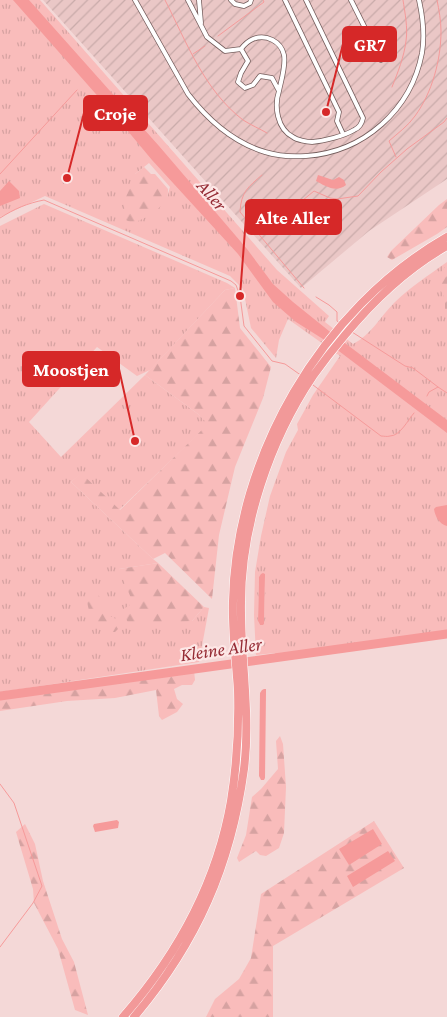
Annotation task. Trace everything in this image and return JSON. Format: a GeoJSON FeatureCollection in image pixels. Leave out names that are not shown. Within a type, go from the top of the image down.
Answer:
{"type":"FeatureCollection","features":[{"type":"Feature","properties":{"kind":"highway"},"geometry":{"type":"LineString","coordinates":[[134,1017],[160,984],[183,950],[203,912],[222,866],[232,832],[246,753],[246,726],[241,689],[239,638],[242,573],[247,540],[258,493],[280,426],[352,320],[375,291],[401,268],[432,245],[447,237]]}},
{"type":"Feature","properties":{"kind":"highway"},"geometry":{"type":"LineString","coordinates":[[352,320],[407,273],[447,246]]}},
{"type":"Feature","properties":{"kind":"highway"},"geometry":{"type":"LineString","coordinates":[[123,1017],[153,980],[187,927],[214,865],[225,829],[234,778],[241,689]]}},
{"type":"Feature","properties":{"kind":"street"},"geometry":{"type":"LineString","coordinates":[[135,0],[188,94],[211,121],[226,133],[255,149],[286,156],[300,156],[318,155],[335,151],[355,143],[371,134],[397,108],[412,82],[422,52],[424,32],[419,0]]}},
{"type":"Feature","properties":{"kind":"street"},"geometry":{"type":"LineString","coordinates":[[188,0],[207,37],[225,51],[240,49],[247,42],[263,37],[278,43],[284,55],[276,100],[278,118],[284,130],[292,137],[311,142],[336,137],[356,129],[363,118],[306,0]]}},
{"type":"Feature","properties":{"kind":"street"},"geometry":{"type":"LineString","coordinates":[[199,0],[202,27]]}},
{"type":"Feature","properties":{"kind":"street"},"geometry":{"type":"LineString","coordinates":[[231,0],[235,4],[244,6],[250,4],[251,0]]}},
{"type":"Feature","properties":{"kind":"street"},"geometry":{"type":"LineString","coordinates":[[284,0],[339,112],[337,121],[343,134]]}},
{"type":"Feature","properties":{"kind":"street"},"geometry":{"type":"LineString","coordinates":[[351,0],[381,60]]}},
{"type":"Feature","properties":{"kind":"street"},"geometry":{"type":"LineString","coordinates":[[240,49],[248,61],[241,72],[238,82],[245,88],[253,85],[260,76],[272,78],[282,74]]}},
{"type":"Feature","properties":{"kind":"street"},"geometry":{"type":"LineString","coordinates":[[272,78],[278,92]]}},
{"type":"Feature","properties":{"kind":"shaded area"},"geometry":{"type":"Polygon","coordinates":[[[13,0],[29,0],[159,146],[247,249],[273,284],[329,331],[447,420],[447,433],[323,339],[296,322],[273,302],[238,254],[152,160],[13,0]]]}},
{"type":"Feature","properties":{"kind":"shaded area"},"geometry":{"type":"Polygon","coordinates":[[[43,0],[447,0],[447,179],[369,231],[301,288],[43,0]]]}},
{"type":"Feature","properties":{"kind":"shaded area"},"geometry":{"type":"Polygon","coordinates":[[[318,175],[333,180],[339,177],[344,180],[346,185],[334,189],[327,187],[316,181],[318,175]]]}},
{"type":"Feature","properties":{"kind":"shaded area"},"geometry":{"type":"Polygon","coordinates":[[[9,181],[19,191],[20,198],[0,206],[0,191],[9,181]]]}},
{"type":"Feature","properties":{"kind":"shaded area"},"geometry":{"type":"Polygon","coordinates":[[[447,505],[447,526],[438,519],[434,509],[447,505]]]}},
{"type":"Feature","properties":{"kind":"shaded area"},"geometry":{"type":"Polygon","coordinates":[[[263,573],[265,574],[264,624],[260,625],[258,621],[259,577],[263,573]]]}},
{"type":"Feature","properties":{"kind":"shaded area"},"geometry":{"type":"Polygon","coordinates":[[[266,689],[265,778],[261,780],[259,776],[260,693],[266,689]]]}},
{"type":"Feature","properties":{"kind":"shaded area"},"geometry":{"type":"Polygon","coordinates":[[[117,820],[119,822],[118,828],[95,832],[94,824],[117,820]]]}},
{"type":"Feature","properties":{"kind":"shaded area"},"geometry":{"type":"Polygon","coordinates":[[[373,829],[382,844],[349,865],[339,849],[373,829]]]}},
{"type":"Feature","properties":{"kind":"shaded area"},"geometry":{"type":"Polygon","coordinates":[[[388,851],[395,861],[353,887],[347,876],[388,851]]]}},
{"type":"Feature","properties":{"kind":"green space"},"geometry":{"type":"Polygon","coordinates":[[[0,0],[40,0],[277,270],[329,316],[325,322],[353,344],[370,331],[400,297],[447,262],[447,637],[274,659],[275,653],[256,655],[254,615],[255,572],[270,496],[286,452],[298,430],[297,424],[313,395],[340,356],[288,319],[279,340],[276,358],[251,328],[243,289],[230,276],[45,196],[0,217],[0,0]],[[149,163],[135,174],[167,197],[170,187],[149,163]],[[265,574],[259,577],[258,621],[260,625],[264,623],[265,574]]]}},
{"type":"Feature","properties":{"kind":"green space"},"geometry":{"type":"Polygon","coordinates":[[[144,167],[151,174],[155,174],[168,189],[168,195],[157,210],[147,217],[132,223],[126,220],[124,202],[135,174],[144,167]]]}},
{"type":"Feature","properties":{"kind":"green space"},"geometry":{"type":"Polygon","coordinates":[[[447,199],[447,227],[392,260],[387,257],[391,251],[447,199]]]}},
{"type":"Feature","properties":{"kind":"green space"},"geometry":{"type":"Polygon","coordinates":[[[44,204],[235,288],[225,290],[150,370],[137,376],[97,347],[29,422],[61,457],[145,375],[209,424],[119,510],[81,474],[71,482],[158,563],[119,569],[192,621],[204,607],[209,608],[199,662],[0,692],[0,226],[44,204]]]}},
{"type":"Feature","properties":{"kind":"green space"},"geometry":{"type":"Polygon","coordinates":[[[447,264],[447,312],[445,310],[445,299],[437,283],[440,274],[447,264]]]}},
{"type":"Feature","properties":{"kind":"green space"},"geometry":{"type":"Polygon","coordinates":[[[235,288],[240,328],[271,367],[263,398],[235,467],[219,535],[212,599],[165,553],[153,559],[71,482],[81,473],[120,510],[208,424],[198,414],[145,375],[225,290],[235,288]]]}},
{"type":"Feature","properties":{"kind":"green space"},"geometry":{"type":"Polygon","coordinates":[[[158,563],[204,607],[192,621],[130,627],[122,610],[133,603],[119,569],[158,563]]]}},
{"type":"Feature","properties":{"kind":"green space"},"geometry":{"type":"Polygon","coordinates":[[[96,594],[106,603],[110,616],[120,621],[120,627],[115,632],[101,630],[92,620],[87,602],[96,594]]]}},
{"type":"Feature","properties":{"kind":"green space"},"geometry":{"type":"Polygon","coordinates":[[[194,670],[195,680],[192,685],[182,685],[174,689],[177,699],[183,704],[177,712],[162,720],[159,716],[156,690],[115,698],[67,701],[0,711],[0,699],[194,670]]]}},
{"type":"Feature","properties":{"kind":"green space"},"geometry":{"type":"Polygon","coordinates":[[[280,736],[283,744],[286,787],[284,833],[279,848],[266,856],[260,855],[256,851],[239,862],[237,858],[246,835],[252,797],[278,769],[276,741],[280,736]]]}},
{"type":"Feature","properties":{"kind":"green space"},"geometry":{"type":"Polygon","coordinates":[[[374,821],[404,868],[273,946],[273,1017],[206,1017],[215,999],[239,979],[251,958],[261,894],[374,821]]]}},
{"type":"Feature","properties":{"kind":"green space"},"geometry":{"type":"Polygon","coordinates":[[[25,824],[35,844],[43,881],[62,939],[74,962],[88,1015],[75,1010],[58,949],[34,903],[33,889],[16,832],[25,824]]]}},
{"type":"Feature","properties":{"kind":"waterway"},"geometry":{"type":"LineString","coordinates":[[165,0],[189,49],[217,95],[243,120],[267,133]]}},
{"type":"Feature","properties":{"kind":"waterway"},"geometry":{"type":"LineString","coordinates":[[218,36],[264,2],[263,0]]}},
{"type":"Feature","properties":{"kind":"waterway"},"geometry":{"type":"LineString","coordinates":[[392,87],[399,70],[407,36],[403,0]]}},
{"type":"Feature","properties":{"kind":"waterway"},"geometry":{"type":"LineString","coordinates":[[396,157],[389,141],[406,126],[421,107],[431,87],[437,65],[441,42],[437,0]]}},
{"type":"Feature","properties":{"kind":"waterway"},"geometry":{"type":"LineString","coordinates":[[193,54],[205,46]]}},
{"type":"Feature","properties":{"kind":"waterway"},"geometry":{"type":"LineString","coordinates":[[0,174],[77,90]]}},
{"type":"Feature","properties":{"kind":"waterway"},"geometry":{"type":"LineString","coordinates":[[255,230],[270,219],[297,205],[314,191],[337,199],[358,196],[407,149],[447,118]]}},
{"type":"Feature","properties":{"kind":"waterway"},"geometry":{"type":"LineString","coordinates":[[262,175],[246,190],[240,212],[304,288]]}},
{"type":"Feature","properties":{"kind":"waterway"},"geometry":{"type":"LineString","coordinates":[[0,218],[21,207],[44,200],[231,281],[236,285],[240,296],[244,326],[272,361],[285,364],[302,376]]}},
{"type":"Feature","properties":{"kind":"waterway"},"geometry":{"type":"LineString","coordinates":[[316,297],[337,312],[337,321],[341,324]]}},
{"type":"Feature","properties":{"kind":"waterway"},"geometry":{"type":"LineString","coordinates":[[352,332],[405,366],[413,368],[438,387]]}},
{"type":"Feature","properties":{"kind":"waterway"},"geometry":{"type":"LineString","coordinates":[[313,385],[381,436],[397,433],[414,413]]}},
{"type":"Feature","properties":{"kind":"waterway"},"geometry":{"type":"LineString","coordinates":[[427,396],[429,392],[438,387],[447,393]]}},
{"type":"Feature","properties":{"kind":"waterway","name":"Kleine Aller"},"geometry":{"type":"LineString","coordinates":[[0,696],[447,634]]}},
{"type":"Feature","properties":{"kind":"waterway"},"geometry":{"type":"LineString","coordinates":[[0,784],[14,803],[42,886],[33,903],[0,947]]}},
{"type":"Feature","properties":{"kind":"place","name":"GR7"},"geometry":{"type":"Point","coordinates":[326,112]}},
{"type":"Feature","properties":{"kind":"place","name":"Croje"},"geometry":{"type":"Point","coordinates":[67,178]}},
{"type":"Feature","properties":{"kind":"place","name":"Alte Aller"},"geometry":{"type":"Point","coordinates":[240,296]}},
{"type":"Feature","properties":{"kind":"place","name":"Moostjen"},"geometry":{"type":"Point","coordinates":[135,441]}},
{"type":"Feature","properties":{"kind":"water label","name":"Aller"},"geometry":{"type":"Point","coordinates":[212,195]}}]}
